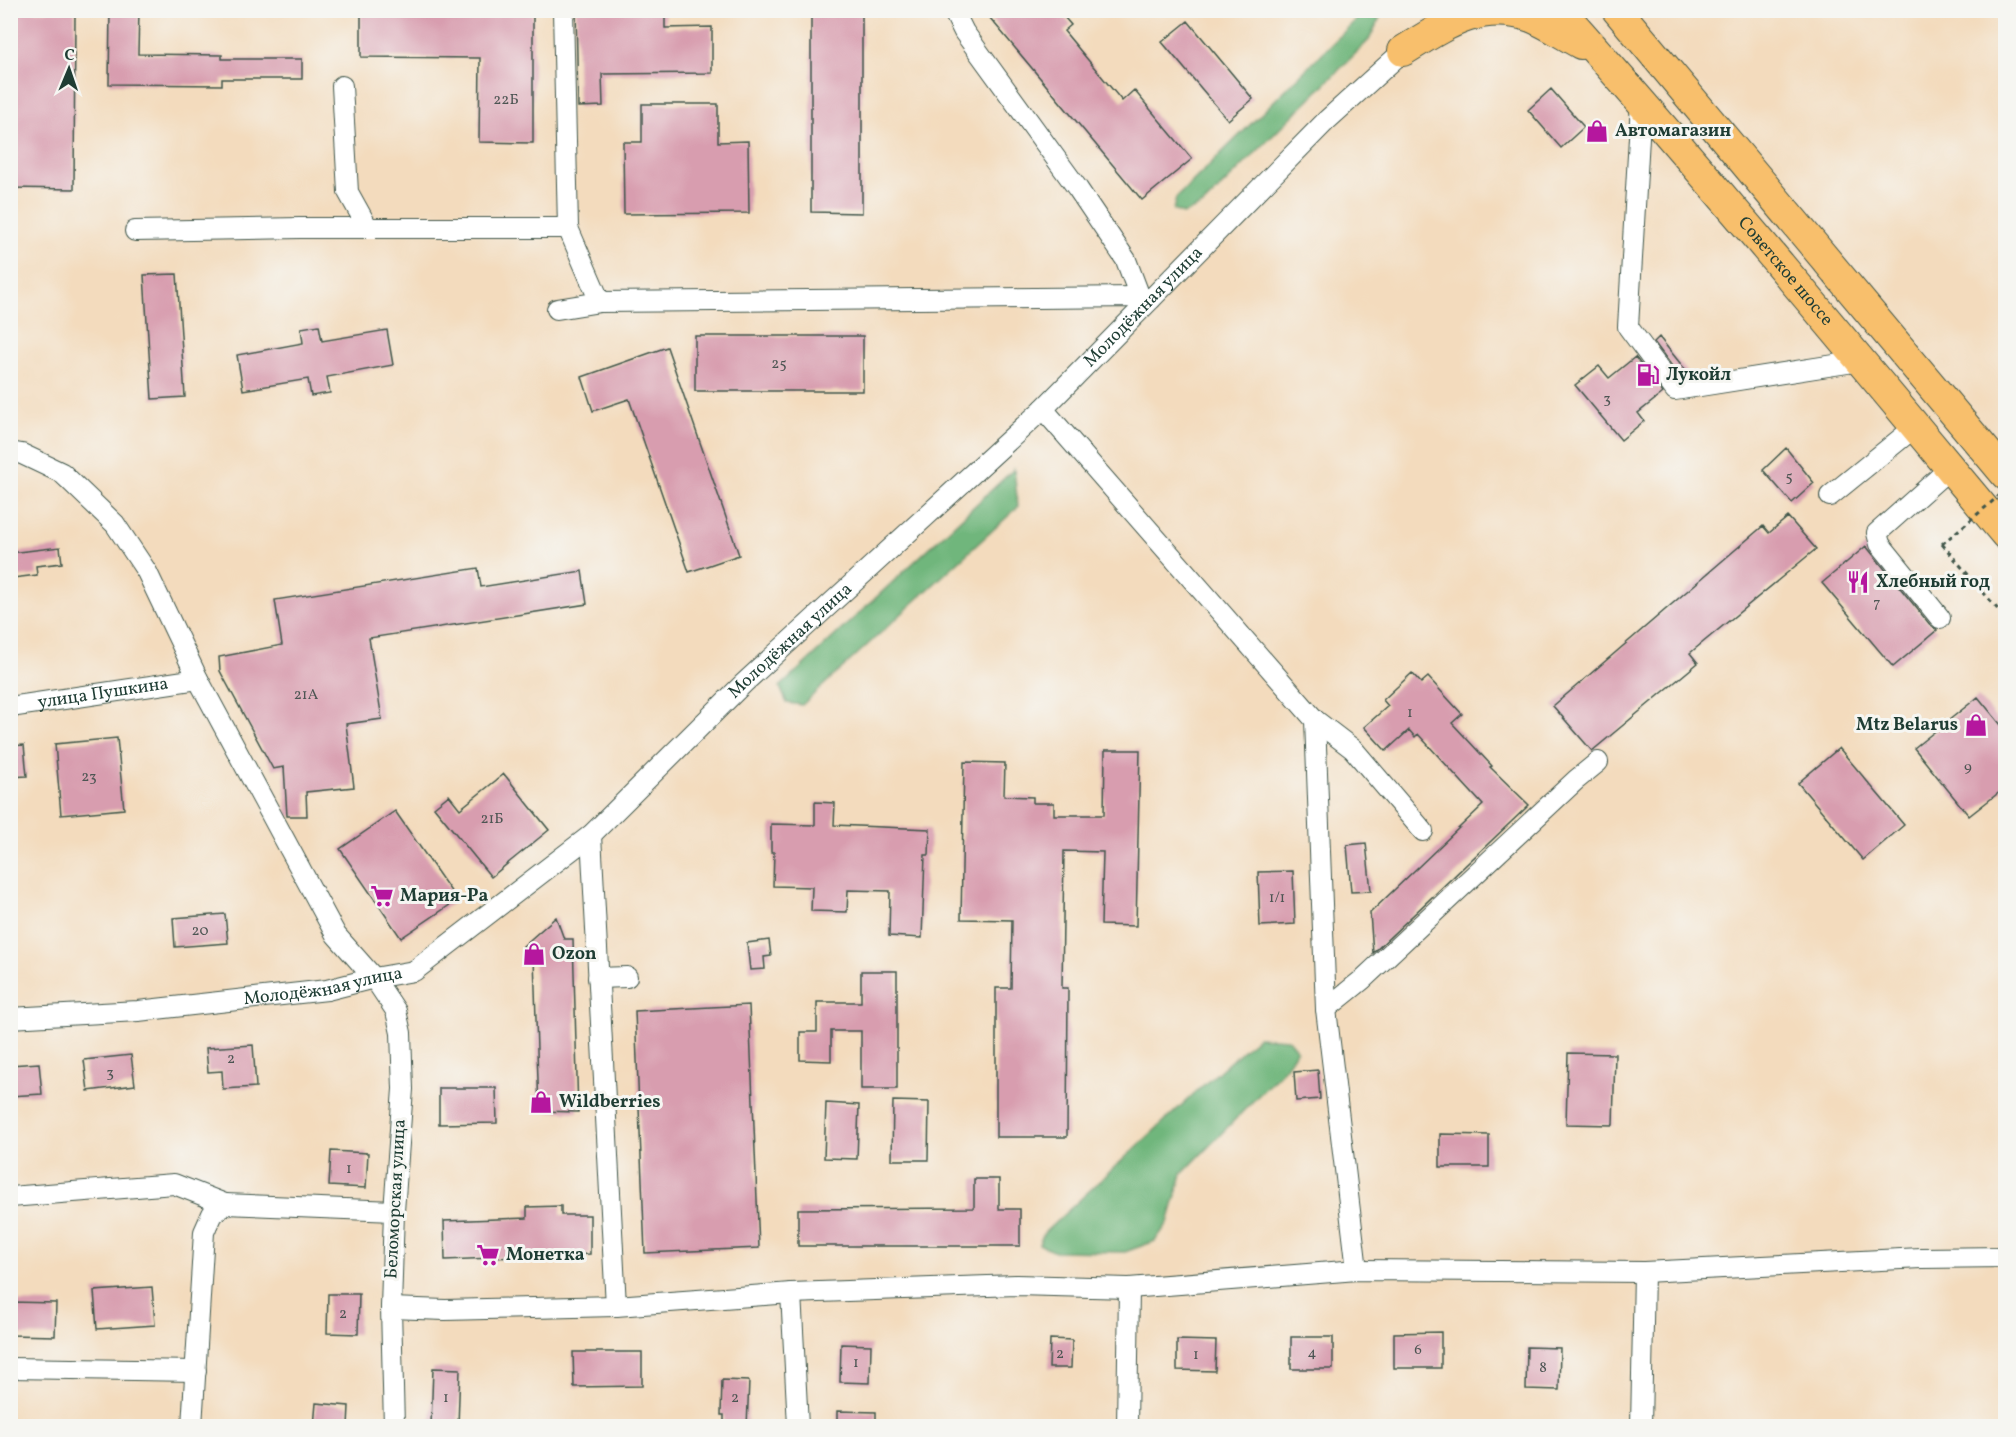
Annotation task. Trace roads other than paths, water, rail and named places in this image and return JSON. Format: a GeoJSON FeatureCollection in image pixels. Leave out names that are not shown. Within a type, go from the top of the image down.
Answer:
{"type":"FeatureCollection","features":[{"type":"Feature","properties":{"kind":"highway"},"geometry":{"type":"LineString","coordinates":[[1403,51],[1455,19],[1480,12],[1506,10],[1532,17],[1597,53]]}},
{"type":"Feature","properties":{"kind":"highway","name":"Советское шоссе"},"geometry":{"type":"LineString","coordinates":[[1560,10],[2006,535]]}},
{"type":"Feature","properties":{"kind":"highway"},"geometry":{"type":"LineString","coordinates":[[1617,10],[2006,475]]}},
{"type":"Feature","properties":{"kind":"street"},"geometry":{"type":"LineString","coordinates":[[563,10],[568,228],[600,302]]}},
{"type":"Feature","properties":{"kind":"street"},"geometry":{"type":"LineString","coordinates":[[557,309],[600,302],[1145,298],[1125,260],[1078,189],[964,32],[953,10]]}},
{"type":"Feature","properties":{"kind":"street","name":"Молодёжная улица"},"geometry":{"type":"LineString","coordinates":[[10,1018],[161,1009],[327,990],[414,971],[591,835],[744,683],[1043,409],[1145,298],[1326,121],[1446,10]]}},
{"type":"Feature","properties":{"kind":"street"},"geometry":{"type":"LineString","coordinates":[[342,86],[348,192],[368,228]]}},
{"type":"Feature","properties":{"kind":"street"},"geometry":{"type":"LineString","coordinates":[[1641,103],[1628,327],[1675,390],[1860,361]]}},
{"type":"Feature","properties":{"kind":"street"},"geometry":{"type":"LineString","coordinates":[[135,231],[568,228]]}},
{"type":"Feature","properties":{"kind":"street"},"geometry":{"type":"LineString","coordinates":[[1043,409],[1315,720],[1353,749],[1423,831]]}},
{"type":"Feature","properties":{"kind":"street"},"geometry":{"type":"LineString","coordinates":[[1830,496],[1915,427]]}},
{"type":"Feature","properties":{"kind":"street","name":"Беломорская улица"},"geometry":{"type":"LineString","coordinates":[[10,452],[22,454],[62,473],[115,524],[147,572],[198,679],[336,935],[374,978],[396,1011],[401,1034],[403,1089],[394,1211],[391,1308],[394,1426]]}},
{"type":"Feature","properties":{"kind":"street"},"geometry":{"type":"LineString","coordinates":[[1940,618],[1880,544],[1877,533],[1950,468]]}},
{"type":"Feature","properties":{"kind":"street","name":"улица Пушкина"},"geometry":{"type":"LineString","coordinates":[[10,707],[198,679]]}},
{"type":"Feature","properties":{"kind":"street"},"geometry":{"type":"LineString","coordinates":[[1315,720],[1326,1009],[1357,1270]]}},
{"type":"Feature","properties":{"kind":"street"},"geometry":{"type":"LineString","coordinates":[[1326,1009],[1362,980],[1598,762]]}},
{"type":"Feature","properties":{"kind":"street"},"geometry":{"type":"LineString","coordinates":[[591,835],[616,1306]]}},
{"type":"Feature","properties":{"kind":"street"},"geometry":{"type":"LineString","coordinates":[[598,978],[627,976]]}},
{"type":"Feature","properties":{"kind":"street"},"geometry":{"type":"LineString","coordinates":[[10,1197],[174,1184],[225,1204],[394,1211]]}},
{"type":"Feature","properties":{"kind":"street"},"geometry":{"type":"LineString","coordinates":[[192,1426],[204,1232],[212,1214],[225,1204]]}},
{"type":"Feature","properties":{"kind":"street"},"geometry":{"type":"LineString","coordinates":[[391,1308],[445,1310],[616,1306],[791,1293],[1016,1285],[1129,1288],[1357,1270],[1644,1272],[1921,1258],[2006,1257]]}},
{"type":"Feature","properties":{"kind":"street"},"geometry":{"type":"LineString","coordinates":[[1641,1426],[1644,1272]]}},
{"type":"Feature","properties":{"kind":"street"},"geometry":{"type":"LineString","coordinates":[[1127,1426],[1129,1288]]}},
{"type":"Feature","properties":{"kind":"street"},"geometry":{"type":"LineString","coordinates":[[791,1293],[798,1426]]}},
{"type":"Feature","properties":{"kind":"street"},"geometry":{"type":"LineString","coordinates":[[10,1368],[196,1371]]}},
{"type":"Feature","properties":{"kind":"place","name":"Автомагазин"},"geometry":{"type":"Point","coordinates":[1597,131]}},
{"type":"Feature","properties":{"kind":"place","name":"Лукойл"},"geometry":{"type":"Point","coordinates":[1648,375]}},
{"type":"Feature","properties":{"kind":"place","name":"Хлебный год"},"geometry":{"type":"Point","coordinates":[1858,582]}},
{"type":"Feature","properties":{"kind":"place","name":"Mtz Belarus"},"geometry":{"type":"Point","coordinates":[1976,725]}},
{"type":"Feature","properties":{"kind":"place","name":"Мария-Ра"},"geometry":{"type":"Point","coordinates":[382,896]}},
{"type":"Feature","properties":{"kind":"place","name":"Ozon"},"geometry":{"type":"Point","coordinates":[534,954]}},
{"type":"Feature","properties":{"kind":"place","name":"Wildberries"},"geometry":{"type":"Point","coordinates":[541,1102]}},
{"type":"Feature","properties":{"kind":"place","name":"Монетка"},"geometry":{"type":"Point","coordinates":[488,1255]}}]}
